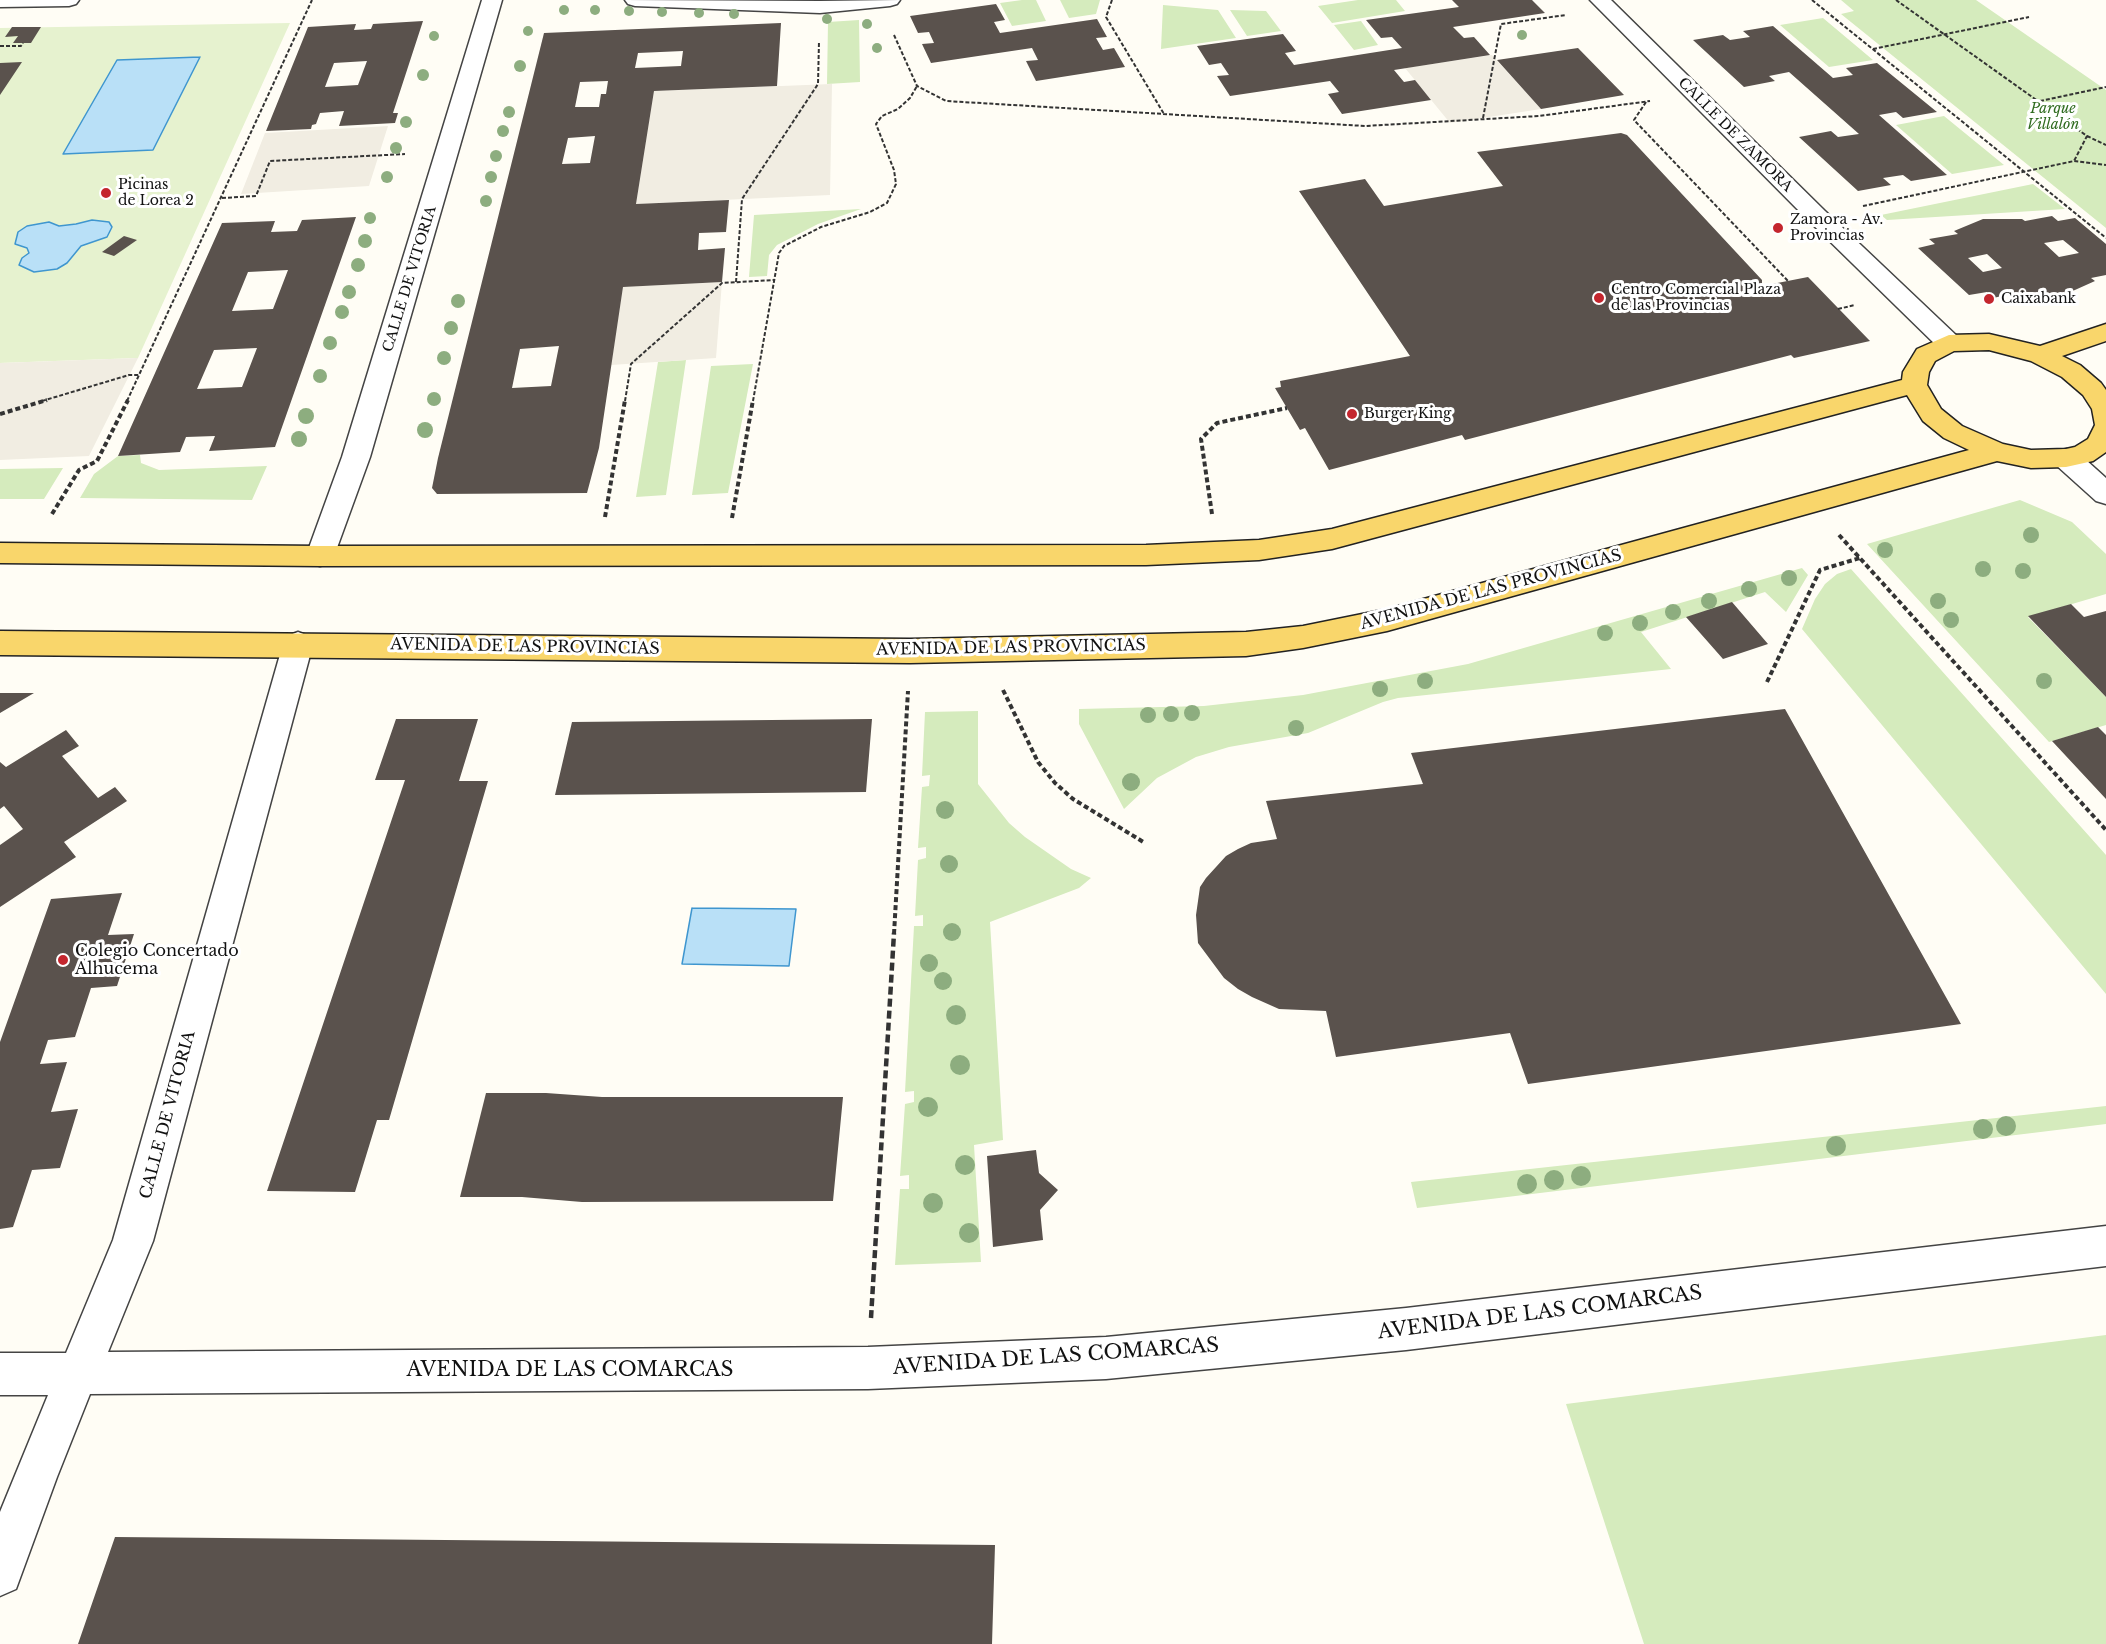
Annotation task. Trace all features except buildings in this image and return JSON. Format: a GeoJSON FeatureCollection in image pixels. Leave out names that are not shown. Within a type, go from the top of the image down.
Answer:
{"type":"FeatureCollection","features":[{"type":"Feature","properties":{"kind":"main road"},"geometry":{"type":"LineString","coordinates":[[2040,355],[2106,332]]}},
{"type":"Feature","properties":{"kind":"main road","name":"AVENIDA DE LAS PROVINCIAS"},"geometry":{"type":"LineString","coordinates":[[1914,385],[1932,414],[1946,426],[1972,442],[1997,452],[2031,459],[2066,458],[2083,454],[2097,445],[2106,417],[2092,389],[2071,371],[2040,355],[1989,342],[1949,343]]}},
{"type":"Feature","properties":{"kind":"main road"},"geometry":{"type":"LineString","coordinates":[[0,553],[320,556],[1146,555],[1259,550],[1332,539],[1914,385],[1920,363],[1935,349],[1949,343]]}},
{"type":"Feature","properties":{"kind":"main road","name":"AVENIDA DE LAS PROVINCIAS"},"geometry":{"type":"LineString","coordinates":[[0,643],[910,651],[1246,644],[1303,637],[1387,620],[1997,452]]}},
{"type":"Feature","properties":{"kind":"street"},"geometry":{"type":"LineString","coordinates":[[0,1],[69,0]]}},
{"type":"Feature","properties":{"kind":"street","name":"CALLE DE VITORIA"},"geometry":{"type":"LineString","coordinates":[[320,556],[356,457],[492,0]]}},
{"type":"Feature","properties":{"kind":"street"},"geometry":{"type":"LineString","coordinates":[[635,0],[820,7],[884,1]]}},
{"type":"Feature","properties":{"kind":"street","name":"CALLE DE ZAMORA"},"geometry":{"type":"LineString","coordinates":[[1604,4],[1817,216],[1949,343]]}},
{"type":"Feature","properties":{"kind":"street"},"geometry":{"type":"LineString","coordinates":[[2066,458],[2106,494]]}},
{"type":"Feature","properties":{"kind":"street","name":"CALLE DE VITORIA"},"geometry":{"type":"LineString","coordinates":[[0,1573],[35,1478],[133,1241],[298,644]]}},
{"type":"Feature","properties":{"kind":"street","name":"AVENIDA DE LAS COMARCAS"},"geometry":{"type":"LineString","coordinates":[[0,1374],[868,1368],[1106,1358],[1394,1331],[2106,1246]]}},
{"type":"Feature","properties":{"kind":"path"},"geometry":{"type":"LineString","coordinates":[[29,554],[79,470],[97,461],[141,375],[312,0]]}},
{"type":"Feature","properties":{"kind":"path"},"geometry":{"type":"LineString","coordinates":[[1112,0],[1106,17],[1164,114]]}},
{"type":"Feature","properties":{"kind":"path"},"geometry":{"type":"LineString","coordinates":[[1812,0],[2106,238]]}},
{"type":"Feature","properties":{"kind":"path"},"geometry":{"type":"LineString","coordinates":[[1896,0],[2087,136],[2106,145]]}},
{"type":"Feature","properties":{"kind":"path"},"geometry":{"type":"LineString","coordinates":[[884,1],[917,86],[946,101],[1365,126],[1539,116],[1695,95]]}},
{"type":"Feature","properties":{"kind":"path"},"geometry":{"type":"LineString","coordinates":[[1483,118],[1501,24],[1604,4]]}},
{"type":"Feature","properties":{"kind":"path"},"geometry":{"type":"LineString","coordinates":[[1873,49],[2029,17]]}},
{"type":"Feature","properties":{"kind":"path"},"geometry":{"type":"LineString","coordinates":[[736,282],[742,199],[818,84],[819,32]]}},
{"type":"Feature","properties":{"kind":"path"},"geometry":{"type":"LineString","coordinates":[[0,46],[23,43]]}},
{"type":"Feature","properties":{"kind":"path"},"geometry":{"type":"LineString","coordinates":[[726,554],[779,253],[784,246],[821,227],[879,208],[891,199],[896,184],[894,170],[876,124],[882,116],[898,109],[910,98],[917,86]]}},
{"type":"Feature","properties":{"kind":"path"},"geometry":{"type":"LineString","coordinates":[[2039,102],[2106,87]]}},
{"type":"Feature","properties":{"kind":"path"},"geometry":{"type":"LineString","coordinates":[[1646,101],[1634,120],[1788,281]]}},
{"type":"Feature","properties":{"kind":"path"},"geometry":{"type":"LineString","coordinates":[[2074,161],[2087,136]]}},
{"type":"Feature","properties":{"kind":"path"},"geometry":{"type":"LineString","coordinates":[[222,198],[256,196],[270,161],[447,152]]}},
{"type":"Feature","properties":{"kind":"path"},"geometry":{"type":"LineString","coordinates":[[1817,216],[2074,161],[2106,165]]}},
{"type":"Feature","properties":{"kind":"path"},"geometry":{"type":"LineString","coordinates":[[599,555],[631,364],[722,283],[774,280]]}},
{"type":"Feature","properties":{"kind":"path"},"geometry":{"type":"LineString","coordinates":[[0,414],[129,375],[141,375]]}},
{"type":"Feature","properties":{"kind":"path"},"geometry":{"type":"LineString","coordinates":[[1217,552],[1202,439],[1218,423],[1287,408]]}},
{"type":"Feature","properties":{"kind":"path"},"geometry":{"type":"LineString","coordinates":[[1811,504],[2106,830]]}},
{"type":"Feature","properties":{"kind":"path"},"geometry":{"type":"LineString","coordinates":[[1767,682],[1820,570],[1860,558]]}},
{"type":"Feature","properties":{"kind":"path"},"geometry":{"type":"LineString","coordinates":[[986,648],[1038,762],[1055,783],[1073,799],[1145,843]]}},
{"type":"Feature","properties":{"kind":"path"},"geometry":{"type":"LineString","coordinates":[[868,1368],[910,651]]}},
{"type":"Feature","properties":{"kind":"green space"},"geometry":{"type":"Polygon","coordinates":[[[1036,0],[1046,21],[1012,26],[1000,3],[1036,0]]]}},
{"type":"Feature","properties":{"kind":"green space"},"geometry":{"type":"Polygon","coordinates":[[[1060,0],[1100,0],[1096,14],[1069,18],[1060,0]]]}},
{"type":"Feature","properties":{"kind":"green space"},"geometry":{"type":"Polygon","coordinates":[[[1358,0],[1396,0],[1405,11],[1332,23],[1318,6],[1358,0]]]}},
{"type":"Feature","properties":{"kind":"green space","name":"Parque Villalón"},"geometry":{"type":"Polygon","coordinates":[[[1841,0],[1976,0],[2106,90],[2106,228],[1841,14],[1854,11],[1841,0]]]}},
{"type":"Feature","properties":{"kind":"green space"},"geometry":{"type":"Polygon","coordinates":[[[1163,5],[1218,10],[1236,38],[1161,49],[1163,5]]]}},
{"type":"Feature","properties":{"kind":"green space"},"geometry":{"type":"Polygon","coordinates":[[[1230,10],[1266,11],[1281,31],[1247,36],[1230,10]]]}},
{"type":"Feature","properties":{"kind":"green space"},"geometry":{"type":"Polygon","coordinates":[[[1823,18],[1873,60],[1829,67],[1780,25],[1823,18]]]}},
{"type":"Feature","properties":{"kind":"green space"},"geometry":{"type":"Polygon","coordinates":[[[859,20],[860,82],[827,84],[828,22],[859,20]]]}},
{"type":"Feature","properties":{"kind":"green space"},"geometry":{"type":"Polygon","coordinates":[[[1361,21],[1378,45],[1354,50],[1334,25],[1361,21]]]}},
{"type":"Feature","properties":{"kind":"green space","name":"Picinas de Lorea 2"},"geometry":{"type":"Polygon","coordinates":[[[290,23],[138,358],[0,363],[0,28],[290,23]]]}},
{"type":"Feature","properties":{"kind":"green space"},"geometry":{"type":"Polygon","coordinates":[[[1944,116],[2004,165],[1952,174],[1896,125],[1944,116]]]}},
{"type":"Feature","properties":{"kind":"green space"},"geometry":{"type":"Polygon","coordinates":[[[2033,184],[2065,209],[1887,220],[1881,215],[2033,184]]]}},
{"type":"Feature","properties":{"kind":"green space"},"geometry":{"type":"Polygon","coordinates":[[[861,209],[818,224],[777,245],[769,255],[767,276],[749,277],[754,215],[861,209]]]}},
{"type":"Feature","properties":{"kind":"green space"},"geometry":{"type":"Polygon","coordinates":[[[686,360],[666,495],[636,497],[658,362],[686,360]]]}},
{"type":"Feature","properties":{"kind":"green space"},"geometry":{"type":"Polygon","coordinates":[[[753,364],[728,493],[692,495],[711,366],[753,364]]]}},
{"type":"Feature","properties":{"kind":"green space"},"geometry":{"type":"Polygon","coordinates":[[[140,455],[141,463],[159,470],[267,466],[252,500],[80,498],[94,474],[118,456],[140,455]]]}},
{"type":"Feature","properties":{"kind":"green space"},"geometry":{"type":"Polygon","coordinates":[[[63,468],[44,499],[0,499],[0,469],[63,468]]]}},
{"type":"Feature","properties":{"kind":"green space"},"geometry":{"type":"Polygon","coordinates":[[[2020,500],[2072,522],[2106,554],[2106,594],[2028,617],[2106,697],[2106,725],[2049,742],[1867,544],[2020,500]]]}},
{"type":"Feature","properties":{"kind":"green space"},"geometry":{"type":"Polygon","coordinates":[[[1802,568],[1808,575],[1786,612],[1765,592],[1641,632],[1671,669],[1398,698],[1308,733],[1229,747],[1196,757],[1157,778],[1124,809],[1079,724],[1079,709],[1204,706],[1303,695],[1468,664],[1802,568]]]}},
{"type":"Feature","properties":{"kind":"green space"},"geometry":{"type":"Polygon","coordinates":[[[1851,569],[2106,855],[2106,994],[1802,629],[1815,599],[1825,584],[1837,574],[1851,569]]]}},
{"type":"Feature","properties":{"kind":"green space"},"geometry":{"type":"Polygon","coordinates":[[[978,711],[978,784],[1009,823],[1025,837],[1071,869],[1091,878],[1079,888],[990,922],[1003,1140],[974,1145],[981,1262],[895,1265],[900,1189],[909,1189],[909,1175],[900,1176],[905,1104],[914,1102],[914,1091],[905,1092],[914,926],[923,926],[923,915],[915,916],[918,860],[926,858],[926,847],[918,848],[922,787],[929,786],[930,775],[922,776],[925,712],[978,711]]]}},
{"type":"Feature","properties":{"kind":"green space"},"geometry":{"type":"Polygon","coordinates":[[[2106,1106],[2106,1124],[1417,1208],[1411,1182],[2106,1106]]]}},
{"type":"Feature","properties":{"kind":"green space"},"geometry":{"type":"Polygon","coordinates":[[[2106,1335],[2106,1644],[1644,1644],[1566,1404],[2106,1335]]]}},
{"type":"Feature","properties":{"kind":"shaded area"},"geometry":{"type":"Polygon","coordinates":[[[1492,55],[1541,109],[1450,123],[1405,68],[1492,55]]]}},
{"type":"Feature","properties":{"kind":"shaded area"},"geometry":{"type":"Polygon","coordinates":[[[832,84],[830,195],[636,204],[654,91],[832,84]]]}},
{"type":"Feature","properties":{"kind":"shaded area"},"geometry":{"type":"Polygon","coordinates":[[[388,126],[369,186],[241,194],[265,133],[388,126]]]}},
{"type":"Feature","properties":{"kind":"shaded area"},"geometry":{"type":"Polygon","coordinates":[[[722,282],[716,358],[611,365],[623,287],[722,282]]]}},
{"type":"Feature","properties":{"kind":"shaded area"},"geometry":{"type":"Polygon","coordinates":[[[138,358],[89,456],[0,460],[0,363],[138,358]]]}},
{"type":"Feature","properties":{"kind":"water"},"geometry":{"type":"Polygon","coordinates":[[[200,57],[153,150],[63,154],[117,60],[200,57]]]}},
{"type":"Feature","properties":{"kind":"water"},"geometry":{"type":"Polygon","coordinates":[[[92,220],[109,222],[112,227],[107,237],[81,246],[67,263],[57,269],[34,272],[19,265],[22,258],[29,253],[27,248],[15,244],[18,232],[27,226],[49,222],[59,226],[92,220]]]}},
{"type":"Feature","properties":{"kind":"water"},"geometry":{"type":"Polygon","coordinates":[[[692,908],[796,909],[789,966],[682,964],[692,908]]]}},
{"type":"Feature","properties":{"kind":"place","name":"Picinas de Lorea 2"},"geometry":{"type":"Point","coordinates":[106,193]}},
{"type":"Feature","properties":{"kind":"place","name":"Zamora - Av. Provincias"},"geometry":{"type":"Point","coordinates":[1778,228]}},
{"type":"Feature","properties":{"kind":"place","name":"Centro Comercial Plaza de las Provincias"},"geometry":{"type":"Point","coordinates":[1599,298]}},
{"type":"Feature","properties":{"kind":"place","name":"Caixabank"},"geometry":{"type":"Point","coordinates":[1989,299]}},
{"type":"Feature","properties":{"kind":"place","name":"Burger King"},"geometry":{"type":"Point","coordinates":[1352,414]}},
{"type":"Feature","properties":{"kind":"place","name":"Colegio Concertado Alhucema"},"geometry":{"type":"Point","coordinates":[63,960]}}]}
